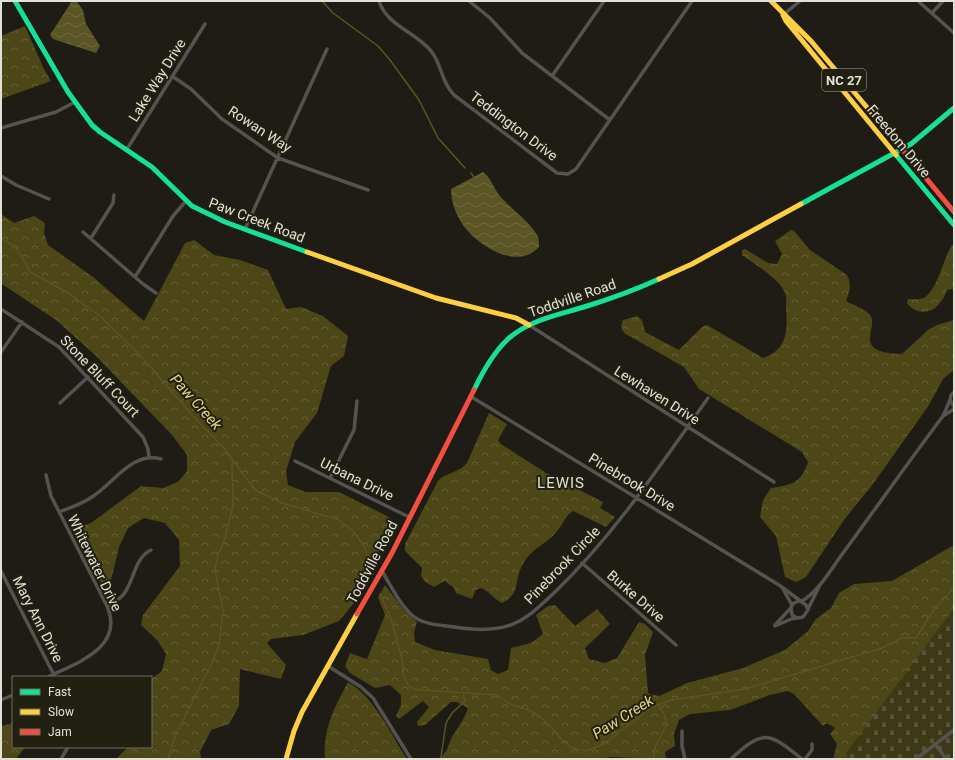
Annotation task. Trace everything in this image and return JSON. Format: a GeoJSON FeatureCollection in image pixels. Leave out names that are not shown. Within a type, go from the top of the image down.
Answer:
{"type":"FeatureCollection","features":[{"type":"Feature","properties":{"kind":"street","name":"Paw Creek Road"},"geometry":{"type":"LineString","coordinates":[[15,1],[75,102],[96,129],[152,167],[186,201],[204,214],[436,298],[516,318],[529,325]]}},
{"type":"Feature","properties":{"kind":"street","name":"Teddington Drive"},"geometry":{"type":"LineString","coordinates":[[379,1],[384,12],[391,20],[433,53],[443,81],[454,94],[557,173],[568,174],[576,169],[692,1]]}},
{"type":"Feature","properties":{"kind":"street"},"geometry":{"type":"LineString","coordinates":[[469,1],[490,18],[517,48],[610,120]]}},
{"type":"Feature","properties":{"kind":"street"},"geometry":{"type":"LineString","coordinates":[[552,76],[604,1]]}},
{"type":"Feature","properties":{"kind":"street","name":"Freedom Drive"},"geometry":{"type":"LineString","coordinates":[[771,1],[954,225]]}},
{"type":"Feature","properties":{"kind":"street"},"geometry":{"type":"LineString","coordinates":[[783,15],[800,1]]}},
{"type":"Feature","properties":{"kind":"street"},"geometry":{"type":"LineString","coordinates":[[918,1],[954,33]]}},
{"type":"Feature","properties":{"kind":"street"},"geometry":{"type":"LineString","coordinates":[[932,13],[943,1]]}},
{"type":"Feature","properties":{"kind":"street","name":"Freedom Drive"},"geometry":{"type":"LineString","coordinates":[[783,15],[790,18],[811,41],[954,212]]}},
{"type":"Feature","properties":{"kind":"street","name":"Lake Way Drive"},"geometry":{"type":"LineString","coordinates":[[127,149],[205,24]]}},
{"type":"Feature","properties":{"kind":"street"},"geometry":{"type":"LineString","coordinates":[[245,229],[327,49]]}},
{"type":"Feature","properties":{"kind":"street","name":"Rowan Way"},"geometry":{"type":"LineString","coordinates":[[172,76],[191,89],[222,119],[278,158],[368,190]]}},
{"type":"Feature","properties":{"kind":"street"},"geometry":{"type":"LineString","coordinates":[[1,128],[56,112],[75,102]]}},
{"type":"Feature","properties":{"kind":"street","name":"Toddville Road"},"geometry":{"type":"LineString","coordinates":[[286,759],[294,731],[302,712],[382,571],[470,396],[495,352],[507,340],[529,325],[612,298],[669,276],[912,144],[954,108]]}},
{"type":"Feature","properties":{"kind":"street"},"geometry":{"type":"LineString","coordinates":[[1,176],[16,185],[49,199]]}},
{"type":"Feature","properties":{"kind":"street"},"geometry":{"type":"LineString","coordinates":[[91,238],[113,203],[114,194]]}},
{"type":"Feature","properties":{"kind":"street"},"geometry":{"type":"LineString","coordinates":[[135,277],[173,216],[186,201]]}},
{"type":"Feature","properties":{"kind":"street"},"geometry":{"type":"LineString","coordinates":[[83,232],[156,293]]}},
{"type":"Feature","properties":{"kind":"street","name":"Stone Bluff Court"},"geometry":{"type":"LineString","coordinates":[[1,308],[60,347],[143,437],[148,449],[149,457]]}},
{"type":"Feature","properties":{"kind":"street"},"geometry":{"type":"LineString","coordinates":[[1,352],[22,322]]}},
{"type":"Feature","properties":{"kind":"street","name":"Lewhaven Drive"},"geometry":{"type":"LineString","coordinates":[[529,325],[774,482]]}},
{"type":"Feature","properties":{"kind":"street"},"geometry":{"type":"LineString","coordinates":[[60,403],[88,377]]}},
{"type":"Feature","properties":{"kind":"street"},"geometry":{"type":"LineString","coordinates":[[821,584],[805,615],[775,626],[796,601],[801,601],[808,598],[821,584],[943,416],[951,395],[954,392]]}},
{"type":"Feature","properties":{"kind":"street","name":"Pinebrook Drive"},"geometry":{"type":"LineString","coordinates":[[470,396],[801,601]]}},
{"type":"Feature","properties":{"kind":"street","name":"Pinebrook Circle"},"geometry":{"type":"LineString","coordinates":[[382,571],[400,600],[410,613],[418,619],[435,624],[482,630],[505,627],[525,618],[539,607],[582,563],[636,498],[708,398]]}},
{"type":"Feature","properties":{"kind":"street"},"geometry":{"type":"LineString","coordinates":[[943,416],[954,408],[950,400]]}},
{"type":"Feature","properties":{"kind":"street"},"geometry":{"type":"LineString","coordinates":[[330,478],[354,430],[358,401]]}},
{"type":"Feature","properties":{"kind":"street"},"geometry":{"type":"LineString","coordinates":[[59,512],[88,500],[133,463],[149,457],[161,459]]}},
{"type":"Feature","properties":{"kind":"street","name":"Urbana Drive"},"geometry":{"type":"LineString","coordinates":[[295,461],[409,517]]}},
{"type":"Feature","properties":{"kind":"street","name":"Whitewater Drive"},"geometry":{"type":"LineString","coordinates":[[46,474],[48,488],[107,606],[111,623],[105,644],[94,654],[54,676]]}},
{"type":"Feature","properties":{"kind":"street"},"geometry":{"type":"LineString","coordinates":[[107,606],[124,594],[139,561],[146,552],[150,550]]}},
{"type":"Feature","properties":{"kind":"street","name":"Burke Drive"},"geometry":{"type":"LineString","coordinates":[[582,563],[676,645]]}},
{"type":"Feature","properties":{"kind":"street","name":"Mary Ann Drive"},"geometry":{"type":"LineString","coordinates":[[1,571],[54,676]]}},
{"type":"Feature","properties":{"kind":"street","name":"Pinebrook Drive"},"geometry":{"type":"LineString","coordinates":[[782,588],[791,606]]}},
{"type":"Feature","properties":{"kind":"street"},"geometry":{"type":"LineString","coordinates":[[801,601],[806,605],[808,610]]}},
{"type":"Feature","properties":{"kind":"street"},"geometry":{"type":"LineString","coordinates":[[791,606],[792,615],[797,618]]}},
{"type":"Feature","properties":{"kind":"street"},"geometry":{"type":"LineString","coordinates":[[328,666],[361,687],[373,698],[410,759]]}},
{"type":"Feature","properties":{"kind":"street"},"geometry":{"type":"LineString","coordinates":[[1,700],[12,695]]}},
{"type":"Feature","properties":{"kind":"street"},"geometry":{"type":"LineString","coordinates":[[916,759],[954,730]]}},
{"type":"Feature","properties":{"kind":"street"},"geometry":{"type":"LineString","coordinates":[[682,731],[682,746],[685,759]]}},
{"type":"Feature","properties":{"kind":"street"},"geometry":{"type":"LineString","coordinates":[[731,759],[753,740],[763,738],[777,740],[804,759],[812,750],[812,744]]}},
{"type":"Feature","properties":{"kind":"street"},"geometry":{"type":"LineString","coordinates":[[936,745],[946,759]]}},
{"type":"Feature","properties":{"kind":"street"},"geometry":{"type":"LineString","coordinates":[[61,759],[67,748]]}},
{"type":"Feature","properties":{"kind":"green space"},"geometry":{"type":"Polygon","coordinates":[[[25,26],[51,81],[1,99],[1,36],[25,26]]]}},
{"type":"Feature","properties":{"kind":"green space"},"geometry":{"type":"Polygon","coordinates":[[[1,214],[14,223],[34,216],[45,223],[44,233],[48,245],[93,277],[144,321],[185,243],[194,240],[214,255],[240,260],[268,270],[286,309],[301,307],[323,316],[348,336],[344,356],[331,366],[317,413],[295,442],[286,471],[288,485],[306,492],[339,492],[389,517],[393,524],[354,603],[339,621],[303,635],[271,639],[267,643],[286,665],[281,679],[240,669],[239,706],[229,724],[211,730],[200,752],[201,759],[116,759],[127,748],[152,748],[152,678],[162,671],[166,654],[157,640],[141,625],[143,615],[180,566],[179,540],[165,523],[144,518],[128,528],[119,547],[111,580],[101,583],[81,540],[74,529],[91,523],[141,486],[163,488],[178,482],[187,471],[187,455],[172,435],[94,354],[56,320],[2,284],[1,214]]]}},
{"type":"Feature","properties":{"kind":"green space"},"geometry":{"type":"Polygon","coordinates":[[[791,230],[794,231],[810,250],[847,275],[850,282],[850,288],[846,301],[870,315],[872,326],[870,339],[871,344],[876,349],[886,353],[902,354],[928,330],[937,325],[954,320],[954,370],[943,379],[929,405],[873,484],[844,520],[806,577],[796,582],[785,577],[776,536],[760,517],[763,500],[771,488],[785,486],[799,479],[808,462],[802,452],[699,389],[684,367],[624,333],[621,326],[623,320],[637,316],[642,320],[645,332],[679,350],[702,327],[707,325],[763,358],[771,354],[781,345],[786,332],[786,295],[778,282],[760,267],[742,255],[742,250],[745,249],[768,263],[777,264],[782,254],[775,241],[791,230]]]}},
{"type":"Feature","properties":{"kind":"green space"},"geometry":{"type":"Polygon","coordinates":[[[952,245],[954,245],[954,291],[952,289],[947,290],[936,308],[932,310],[923,312],[910,307],[907,303],[908,299],[922,299],[929,294],[937,281],[952,245]]]}},
{"type":"Feature","properties":{"kind":"green space"},"geometry":{"type":"Polygon","coordinates":[[[489,413],[507,424],[498,440],[501,444],[546,473],[603,502],[600,508],[615,517],[606,527],[573,511],[570,513],[554,535],[531,553],[527,558],[520,570],[515,591],[502,603],[480,588],[475,591],[472,599],[456,593],[454,588],[445,581],[434,587],[425,582],[421,576],[422,568],[405,551],[405,544],[438,481],[460,469],[467,463],[489,413]]]}},
{"type":"Feature","properties":{"kind":"green space"},"geometry":{"type":"Polygon","coordinates":[[[954,545],[954,721],[888,759],[833,759],[837,744],[830,734],[835,728],[827,723],[823,726],[794,694],[788,691],[770,695],[730,710],[690,714],[679,720],[674,734],[675,746],[665,752],[666,759],[608,757],[606,759],[439,759],[446,751],[468,708],[457,702],[451,702],[425,725],[418,726],[417,722],[429,707],[423,701],[399,719],[396,716],[401,705],[401,695],[390,685],[375,688],[350,673],[345,666],[350,653],[367,659],[385,615],[378,597],[385,585],[404,610],[417,622],[414,633],[415,642],[435,650],[488,659],[491,670],[498,674],[508,670],[511,648],[531,643],[543,634],[536,615],[548,606],[555,605],[575,626],[597,609],[610,624],[585,648],[589,659],[605,663],[617,658],[639,622],[645,624],[653,632],[645,655],[648,693],[659,696],[687,683],[743,668],[785,650],[808,631],[816,619],[831,608],[839,593],[854,584],[892,581],[954,545]]]}},
{"type":"Feature","properties":{"kind":"green space"},"geometry":{"type":"Polygon","coordinates":[[[954,608],[954,759],[848,759],[846,753],[954,608]]]}},
{"type":"Feature","properties":{"kind":"green space"},"geometry":{"type":"Polygon","coordinates":[[[348,682],[367,698],[382,717],[407,759],[325,759],[326,739],[330,719],[348,682]]]}},
{"type":"Feature","properties":{"kind":"green space"},"geometry":{"type":"Polygon","coordinates":[[[12,722],[12,748],[24,748],[16,759],[1,759],[1,726],[12,722]]]}},
{"type":"Feature","properties":{"kind":"water"},"geometry":{"type":"Polygon","coordinates":[[[72,1],[77,2],[83,10],[86,24],[100,46],[96,53],[53,39],[50,35],[72,1]]]}},
{"type":"Feature","properties":{"kind":"water"},"geometry":{"type":"Polygon","coordinates":[[[483,172],[489,178],[501,198],[528,223],[537,235],[539,239],[539,247],[530,254],[521,257],[501,254],[481,243],[466,229],[460,220],[453,205],[451,189],[483,172]]]}},
{"type":"Feature","properties":{"kind":"waterway"},"geometry":{"type":"LineString","coordinates":[[322,1],[333,13],[378,46],[390,60],[419,100],[438,138],[465,168]]}},
{"type":"Feature","properties":{"kind":"waterway"},"geometry":{"type":"LineString","coordinates":[[471,173],[474,177]]}},
{"type":"Feature","properties":{"kind":"waterway","name":"Paw Creek"},"geometry":{"type":"LineString","coordinates":[[1,238],[14,246],[20,253],[30,272],[70,294],[101,317],[140,355],[194,417],[223,447],[255,490],[282,503],[339,520],[352,530],[365,547],[370,571]]}},
{"type":"Feature","properties":{"kind":"waterway"},"geometry":{"type":"LineString","coordinates":[[168,759],[175,736],[219,646],[223,610],[215,570],[218,554],[224,542],[233,505],[232,462]]}},
{"type":"Feature","properties":{"kind":"waterway","name":"Paw Creek"},"geometry":{"type":"LineString","coordinates":[[380,594],[391,619],[402,659],[404,676],[409,687],[420,690],[497,695],[512,705],[529,710],[538,715],[563,741],[572,748],[586,751],[604,744],[652,707],[672,700],[745,689],[882,648],[902,638],[916,638],[931,614],[954,587]]}},
{"type":"Feature","properties":{"kind":"waterway"},"geometry":{"type":"LineString","coordinates":[[439,759],[441,757],[446,723],[452,713],[465,701],[463,692]]}},
{"type":"Feature","properties":{"kind":"waterway"},"geometry":{"type":"LineString","coordinates":[[654,759],[654,751],[663,732],[666,720],[664,713],[658,705]]}},
{"type":"Feature","properties":{"kind":"traffic: fast"},"geometry":{"type":"LineString","coordinates":[[15,1],[68,92],[92,125],[100,132],[152,167],[192,206],[225,222],[307,252]]}},
{"type":"Feature","properties":{"kind":"traffic: fast"},"geometry":{"type":"LineString","coordinates":[[801,204],[911,144],[954,108]]}},
{"type":"Feature","properties":{"kind":"traffic: fast"},"geometry":{"type":"LineString","coordinates":[[896,155],[954,225]]}},
{"type":"Feature","properties":{"kind":"traffic: fast"},"geometry":{"type":"LineString","coordinates":[[474,390],[493,356],[516,332],[544,319],[613,298],[659,279]]}},
{"type":"Feature","properties":{"kind":"traffic: slow"},"geometry":{"type":"LineString","coordinates":[[771,1],[811,41],[892,137]]}},
{"type":"Feature","properties":{"kind":"traffic: slow"},"geometry":{"type":"LineString","coordinates":[[783,15],[786,21],[896,155]]}},
{"type":"Feature","properties":{"kind":"traffic: slow"},"geometry":{"type":"LineString","coordinates":[[659,279],[692,264],[801,204]]}},
{"type":"Feature","properties":{"kind":"traffic: slow"},"geometry":{"type":"LineString","coordinates":[[307,252],[436,298],[516,318],[529,325]]}},
{"type":"Feature","properties":{"kind":"traffic: slow"},"geometry":{"type":"LineString","coordinates":[[286,759],[294,731],[302,712],[357,614]]}},
{"type":"Feature","properties":{"kind":"traffic: jam"},"geometry":{"type":"LineString","coordinates":[[892,137],[954,212]]}},
{"type":"Feature","properties":{"kind":"traffic: jam"},"geometry":{"type":"LineString","coordinates":[[357,614],[392,553],[474,390]]}},
{"type":"Feature","properties":{"kind":"district","name":"LEWIS"},"geometry":{"type":"Point","coordinates":[561,483]}}]}
